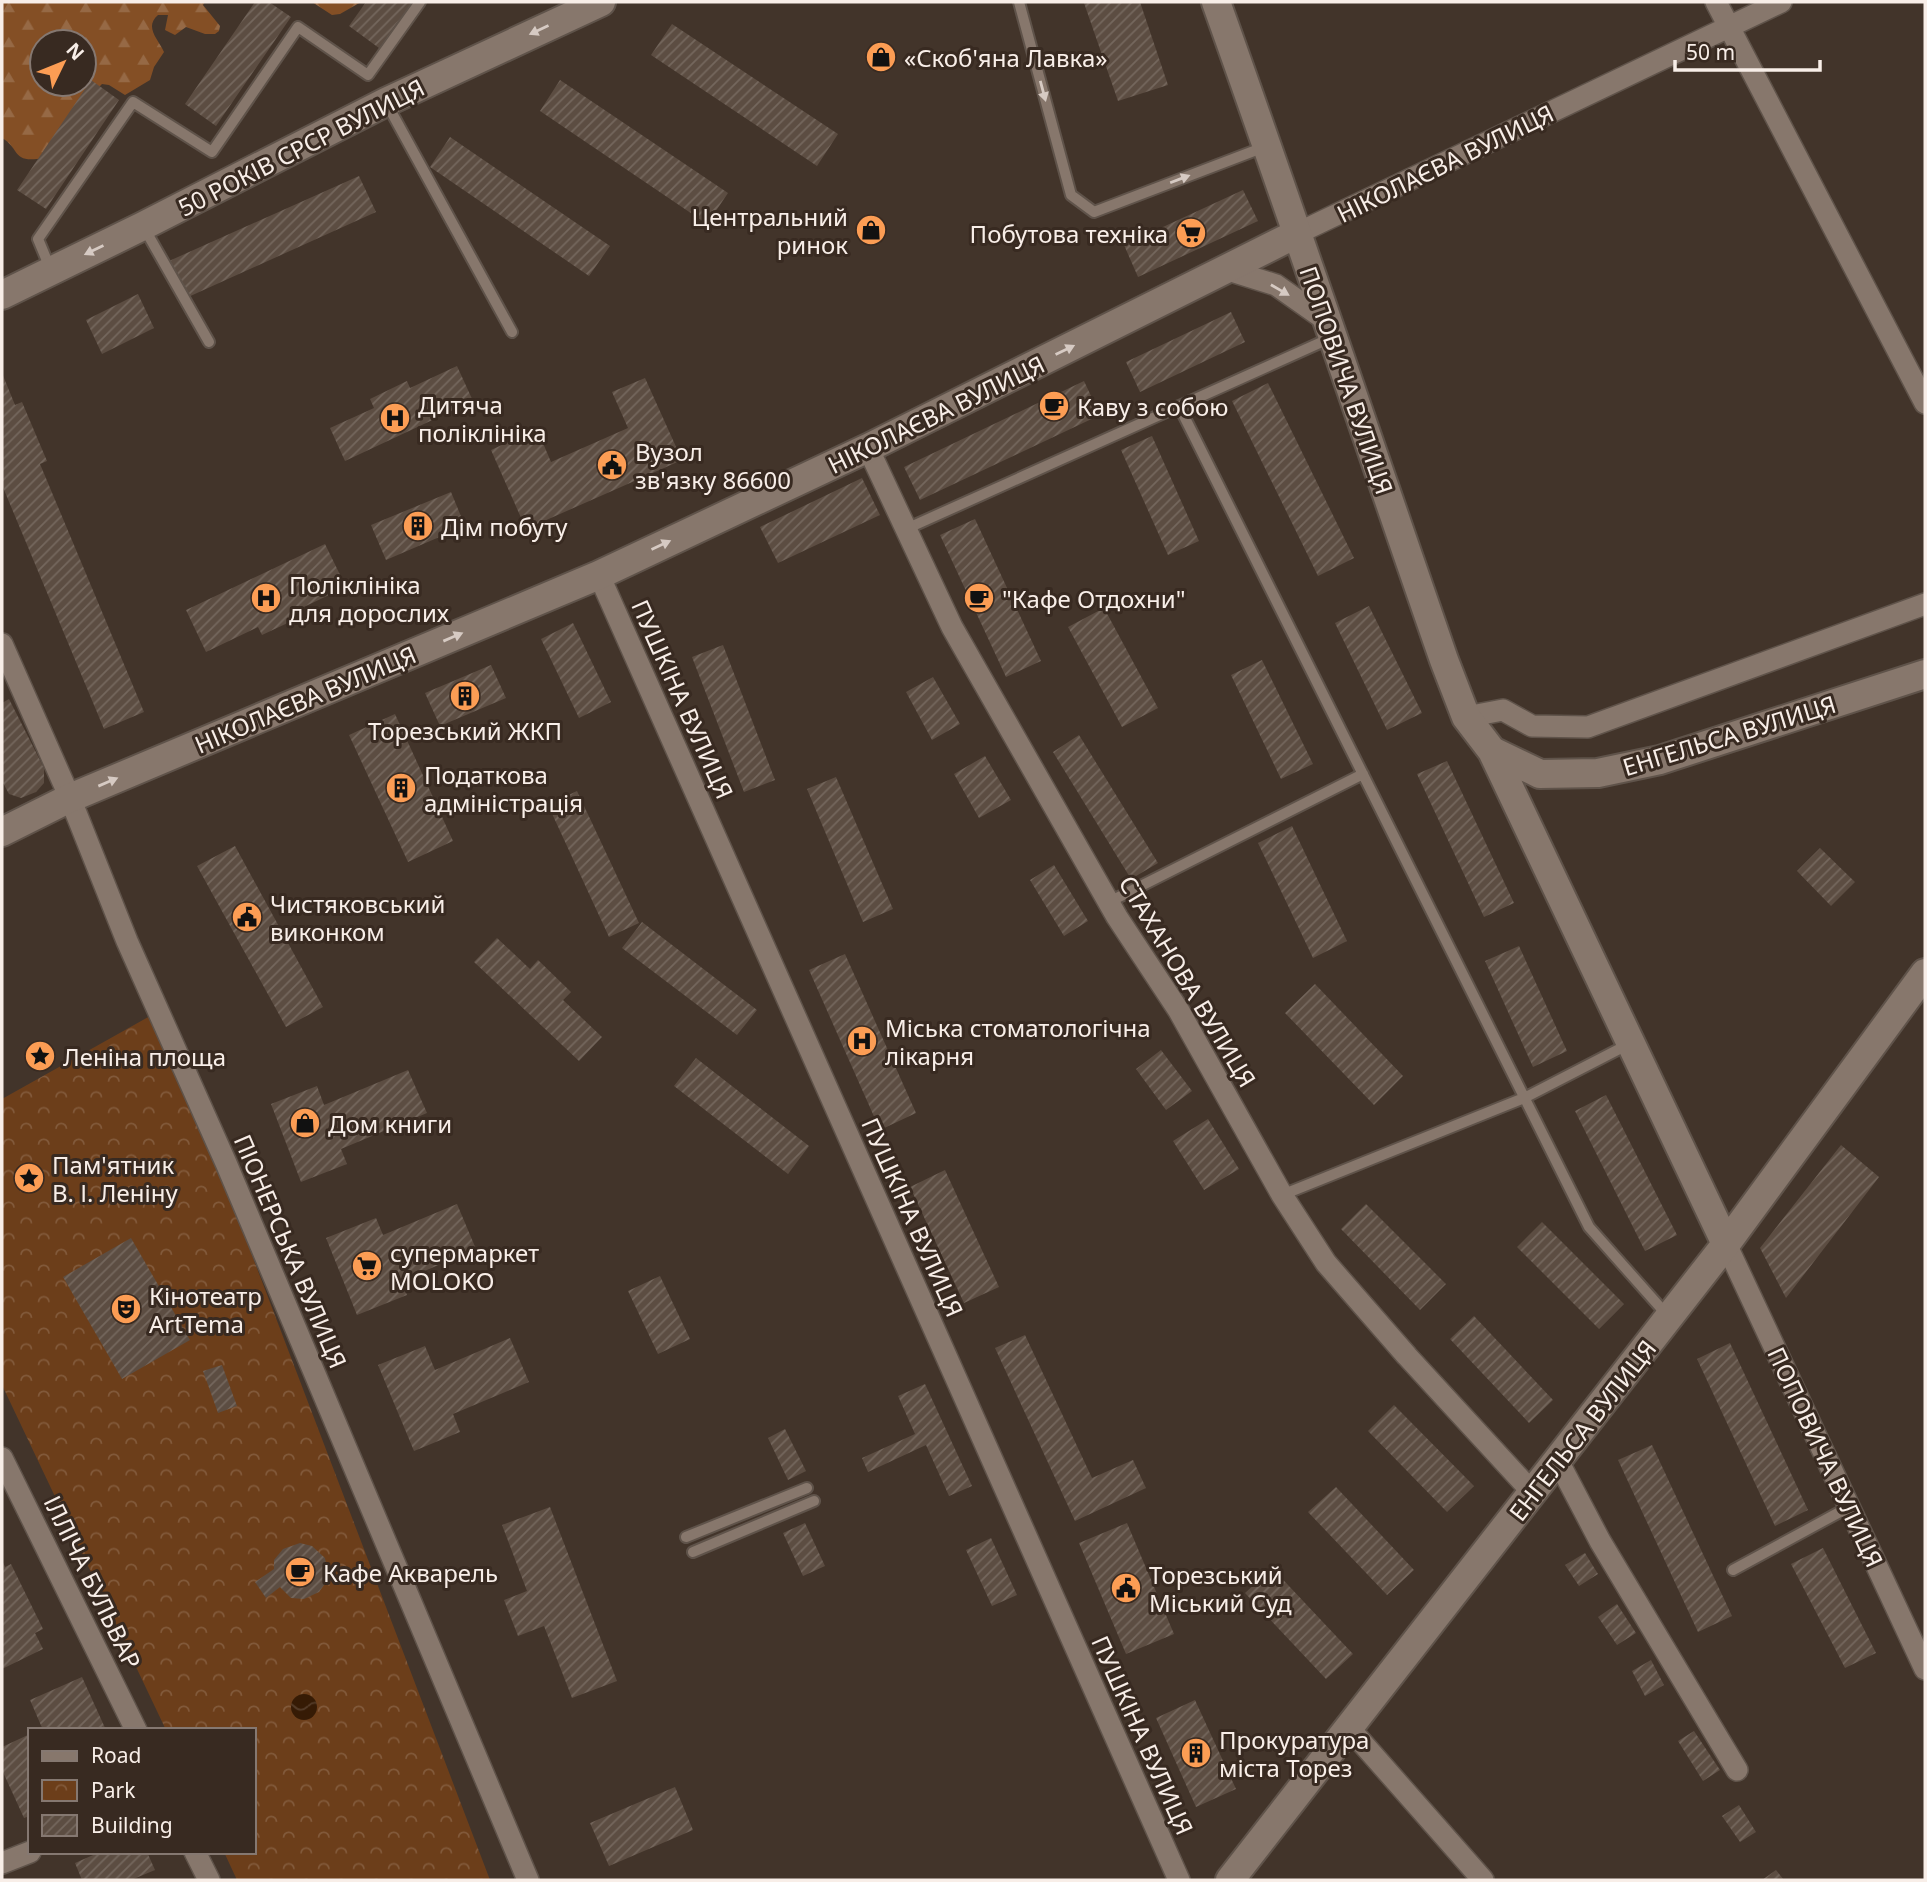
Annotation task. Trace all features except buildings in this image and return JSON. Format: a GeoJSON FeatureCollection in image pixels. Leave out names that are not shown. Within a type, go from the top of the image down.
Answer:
{"type":"FeatureCollection","features":[{"type":"Feature","properties":{"kind":"street","name":"50 РОКІВ СРСР ВУЛИЦЯ"},"geometry":{"type":"LineString","coordinates":[[2,295],[386,102],[601,2]]}},
{"type":"Feature","properties":{"kind":"street","name":"ПОПОВИЧА ВУЛИЦЯ"},"geometry":{"type":"LineString","coordinates":[[1216,2],[1268,146],[1439,648],[1466,717],[1492,751],[1925,1670]]}},
{"type":"Feature","properties":{"kind":"street"},"geometry":{"type":"LineString","coordinates":[[1716,2],[1925,403]]}},
{"type":"Feature","properties":{"kind":"street","name":"НІКОЛАЄВА ВУЛИЦЯ"},"geometry":{"type":"LineString","coordinates":[[2,832],[70,798],[599,575],[868,448],[1296,234],[1781,2]]}},
{"type":"Feature","properties":{"kind":"street"},"geometry":{"type":"LineString","coordinates":[[1228,270],[1276,285],[1330,329]]}},
{"type":"Feature","properties":{"kind":"street","name":"СТАХАНОВА ВУЛИЦЯ"},"geometry":{"type":"LineString","coordinates":[[868,448],[952,627],[1109,902],[1179,1011],[1282,1195],[1326,1263],[1533,1493]]}},
{"type":"Feature","properties":{"kind":"street","name":"ПУШКІНА ВУЛИЦЯ"},"geometry":{"type":"LineString","coordinates":[[599,575],[1179,1880]]}},
{"type":"Feature","properties":{"kind":"street"},"geometry":{"type":"LineString","coordinates":[[1466,717],[1503,710],[1532,726],[1588,727],[1925,604]]}},
{"type":"Feature","properties":{"kind":"street","name":"ПІОНЕРСЬКА ВУЛИЦЯ"},"geometry":{"type":"LineString","coordinates":[[2,644],[70,798],[127,941],[226,1163],[528,1880]]}},
{"type":"Feature","properties":{"kind":"street","name":"ЕНГЕЛЬСА ВУЛИЦЯ"},"geometry":{"type":"LineString","coordinates":[[1492,751],[1540,774],[1598,773],[1660,760],[1925,674]]}},
{"type":"Feature","properties":{"kind":"street","name":"ЕНГЕЛЬСА ВУЛИЦЯ"},"geometry":{"type":"LineString","coordinates":[[1230,1880],[1726,1244],[1925,973]]}},
{"type":"Feature","properties":{"kind":"street","name":"ІЛЛІЧА БУЛЬВАР"},"geometry":{"type":"LineString","coordinates":[[2,1458],[135,1728]]}},
{"type":"Feature","properties":{"kind":"street"},"geometry":{"type":"LineString","coordinates":[[1558,1461],[1600,1541],[1737,1770]]}},
{"type":"Feature","properties":{"kind":"street"},"geometry":{"type":"LineString","coordinates":[[1350,1728],[1483,1880]]}},
{"type":"Feature","properties":{"kind":"street"},"geometry":{"type":"LineString","coordinates":[[2,1863],[28,1853]]}},
{"type":"Feature","properties":{"kind":"street"},"geometry":{"type":"LineString","coordinates":[[196,1854],[209,1880]]}},
{"type":"Feature","properties":{"kind":"lane"},"geometry":{"type":"LineString","coordinates":[[51,271],[38,239],[133,102],[212,152],[298,27],[368,75],[420,2]]}},
{"type":"Feature","properties":{"kind":"lane"},"geometry":{"type":"LineString","coordinates":[[1018,2],[1071,195],[1094,212],[1268,146]]}},
{"type":"Feature","properties":{"kind":"lane"},"geometry":{"type":"LineString","coordinates":[[386,102],[512,331]]}},
{"type":"Feature","properties":{"kind":"lane"},"geometry":{"type":"LineString","coordinates":[[143,226],[209,342]]}},
{"type":"Feature","properties":{"kind":"lane"},"geometry":{"type":"LineString","coordinates":[[906,529],[1179,406],[1330,329]]}},
{"type":"Feature","properties":{"kind":"lane"},"geometry":{"type":"LineString","coordinates":[[1179,406],[1589,1227],[1669,1317]]}},
{"type":"Feature","properties":{"kind":"lane"},"geometry":{"type":"LineString","coordinates":[[1109,902],[1363,774]]}},
{"type":"Feature","properties":{"kind":"lane"},"geometry":{"type":"LineString","coordinates":[[1282,1195],[1524,1098],[1631,1043]]}},
{"type":"Feature","properties":{"kind":"lane"},"geometry":{"type":"LineString","coordinates":[[686,1537],[807,1488]]}},
{"type":"Feature","properties":{"kind":"lane"},"geometry":{"type":"LineString","coordinates":[[693,1552],[814,1501]]}},
{"type":"Feature","properties":{"kind":"lane"},"geometry":{"type":"LineString","coordinates":[[1733,1570],[1849,1507]]}},
{"type":"Feature","properties":{"kind":"green space"},"geometry":{"type":"Polygon","coordinates":[[[2,2],[205,2],[203,5],[220,26],[219,31],[205,34],[186,27],[175,35],[165,30],[168,15],[158,15],[152,29],[164,52],[154,67],[150,80],[125,95],[109,85],[102,84],[98,88],[98,28],[28,28],[28,98],[89,98],[44,158],[21,157],[2,138],[2,2]]]}},
{"type":"Feature","properties":{"kind":"green space"},"geometry":{"type":"Polygon","coordinates":[[[312,2],[361,2],[340,14],[332,15],[312,2]]]}},
{"type":"Feature","properties":{"kind":"green space"},"geometry":{"type":"Polygon","coordinates":[[[159,1011],[490,1880],[237,1880],[225,1854],[256,1854],[256,1728],[165,1728],[2,1385],[2,1099],[159,1011]]]}},
{"type":"Feature","properties":{"kind":"water"},"geometry":{"type":"Polygon","coordinates":[[[304,1694],[313,1698],[317,1707],[313,1716],[304,1720],[295,1716],[291,1707],[295,1698],[304,1694]]]}},
{"type":"Feature","properties":{"kind":"place","name":"«Скоб'яна Лавка»"},"geometry":{"type":"Point","coordinates":[881,57]}},
{"type":"Feature","properties":{"kind":"place","name":"Центральний ринок"},"geometry":{"type":"Point","coordinates":[871,230]}},
{"type":"Feature","properties":{"kind":"place","name":"Побутова техніка"},"geometry":{"type":"Point","coordinates":[1191,233]}},
{"type":"Feature","properties":{"kind":"place","name":"Каву з собою"},"geometry":{"type":"Point","coordinates":[1054,406]}},
{"type":"Feature","properties":{"kind":"place","name":"Дитяча поліклініка"},"geometry":{"type":"Point","coordinates":[395,418]}},
{"type":"Feature","properties":{"kind":"place","name":"Вузол зв'язку 86600"},"geometry":{"type":"Point","coordinates":[612,465]}},
{"type":"Feature","properties":{"kind":"place","name":"Дім побуту"},"geometry":{"type":"Point","coordinates":[418,526]}},
{"type":"Feature","properties":{"kind":"place","name":"Поліклініка для дорослих"},"geometry":{"type":"Point","coordinates":[266,598]}},
{"type":"Feature","properties":{"kind":"place","name":"\"Кафе Отдохни\""},"geometry":{"type":"Point","coordinates":[979,598]}},
{"type":"Feature","properties":{"kind":"place","name":"Торезський ЖКП"},"geometry":{"type":"Point","coordinates":[465,696]}},
{"type":"Feature","properties":{"kind":"place","name":"Податкова адміністрація"},"geometry":{"type":"Point","coordinates":[401,788]}},
{"type":"Feature","properties":{"kind":"place","name":"Чистяковський виконком"},"geometry":{"type":"Point","coordinates":[247,917]}},
{"type":"Feature","properties":{"kind":"place","name":"Міська стоматологічна лікарня"},"geometry":{"type":"Point","coordinates":[862,1041]}},
{"type":"Feature","properties":{"kind":"place","name":"Леніна площа"},"geometry":{"type":"Point","coordinates":[40,1056]}},
{"type":"Feature","properties":{"kind":"place","name":"Дом книги"},"geometry":{"type":"Point","coordinates":[305,1123]}},
{"type":"Feature","properties":{"kind":"place","name":"Пам'ятник В. І. Леніну"},"geometry":{"type":"Point","coordinates":[29,1178]}},
{"type":"Feature","properties":{"kind":"place","name":"супермаркет MOLOKO"},"geometry":{"type":"Point","coordinates":[367,1266]}},
{"type":"Feature","properties":{"kind":"place","name":"Кінотеатр ArtTema"},"geometry":{"type":"Point","coordinates":[126,1309]}},
{"type":"Feature","properties":{"kind":"place","name":"Кафе Акварель"},"geometry":{"type":"Point","coordinates":[300,1572]}},
{"type":"Feature","properties":{"kind":"place","name":"Торезський Міський Суд"},"geometry":{"type":"Point","coordinates":[1126,1588]}},
{"type":"Feature","properties":{"kind":"place","name":"Прокуратура міста Торез"},"geometry":{"type":"Point","coordinates":[1196,1753]}}]}
